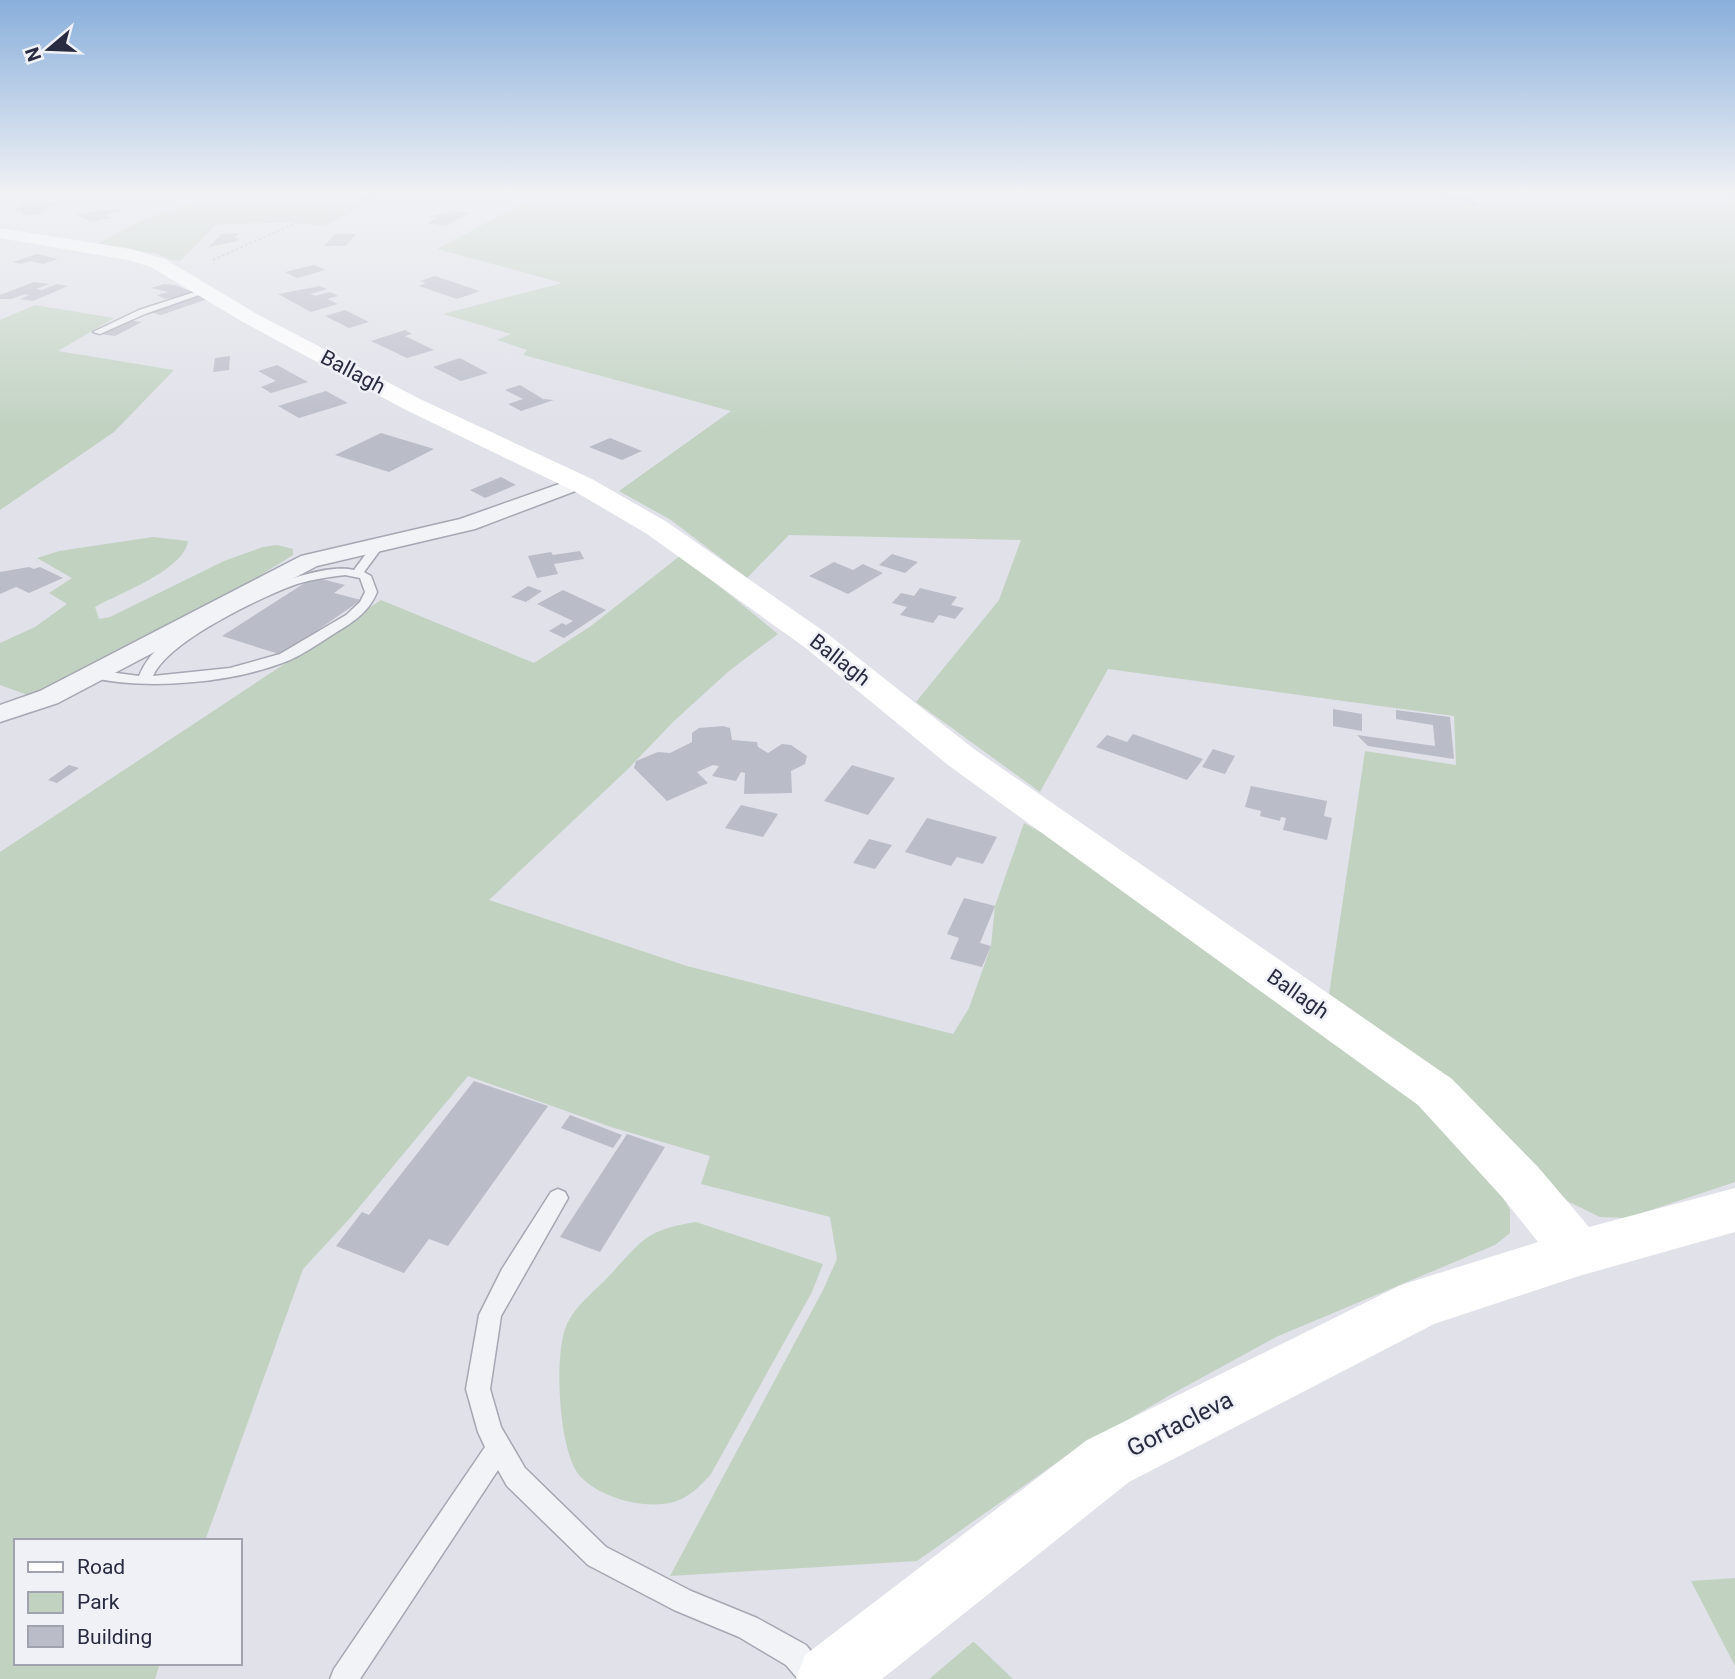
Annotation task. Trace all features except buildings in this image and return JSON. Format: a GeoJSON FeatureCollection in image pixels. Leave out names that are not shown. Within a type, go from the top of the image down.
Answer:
{"type":"FeatureCollection","features":[{"type":"Feature","properties":{"kind":"street","name":"Ballagh"},"geometry":{"type":"LineString","coordinates":[[197,273],[210,275],[250,318],[412,404],[579,483],[657,528],[798,627],[961,757],[1434,1092],[1520,1182],[1578,1253]]}},
{"type":"Feature","properties":{"kind":"street"},"geometry":{"type":"LineString","coordinates":[[0,714],[49,697],[309,561],[467,524],[579,483]]}},
{"type":"Feature","properties":{"kind":"street","name":"Gortacleva"},"geometry":{"type":"LineString","coordinates":[[829,1679],[1108,1461],[1420,1303],[1578,1253],[1735,1210]]}},
{"type":"Feature","properties":{"kind":"lane"},"geometry":{"type":"LineString","coordinates":[[97,332],[142,312],[210,275]]}},
{"type":"Feature","properties":{"kind":"lane"},"geometry":{"type":"LineString","coordinates":[[358,572],[378,545]]}},
{"type":"Feature","properties":{"kind":"lane"},"geometry":{"type":"LineString","coordinates":[[94,674],[114,679],[144,680],[192,677],[277,661],[296,653],[345,621],[369,599],[369,584],[365,576],[347,570],[322,573],[282,585],[165,649],[151,664],[144,680]]}},
{"type":"Feature","properties":{"kind":"lane"},"geometry":{"type":"LineString","coordinates":[[558,1198],[490,1315],[478,1389],[491,1432],[499,1448],[516,1477],[597,1556],[683,1601],[748,1627],[796,1656],[816,1679]]}},
{"type":"Feature","properties":{"kind":"lane"},"geometry":{"type":"LineString","coordinates":[[344,1679],[499,1448]]}},
{"type":"Feature","properties":{"kind":"green space"},"geometry":{"type":"Polygon","coordinates":[[[527,273],[1735,273],[1735,1182],[1627,1218],[1600,1217],[1569,1202],[1541,1180],[1458,1085],[1329,994],[1365,751],[1456,765],[1454,716],[1108,669],[1040,792],[916,702],[999,600],[1021,540],[789,535],[747,578],[671,520],[619,491],[731,411],[523,355],[527,350],[497,340],[511,334],[443,314],[562,283],[527,273]]]}},
{"type":"Feature","properties":{"kind":"green space"},"geometry":{"type":"Polygon","coordinates":[[[35,305],[114,318],[58,351],[174,370],[114,432],[0,510],[0,320],[35,305]]]}},
{"type":"Feature","properties":{"kind":"green space"},"geometry":{"type":"Polygon","coordinates":[[[153,537],[188,541],[184,552],[163,571],[95,607],[99,619],[110,617],[224,561],[263,547],[277,545],[293,549],[293,555],[248,583],[33,697],[0,685],[0,643],[35,627],[67,604],[49,593],[72,578],[37,558],[59,551],[153,537]]]}},
{"type":"Feature","properties":{"kind":"green space"},"geometry":{"type":"Polygon","coordinates":[[[681,555],[778,634],[729,671],[674,721],[627,770],[489,900],[687,966],[953,1034],[969,1008],[991,946],[995,906],[1024,823],[1067,846],[1389,1075],[1496,1183],[1510,1210],[1510,1233],[1495,1245],[1276,1337],[1170,1395],[1069,1454],[917,1561],[670,1576],[837,1259],[830,1217],[701,1184],[710,1156],[611,1127],[468,1076],[351,1217],[303,1269],[206,1539],[14,1539],[14,1665],[159,1665],[155,1679],[0,1679],[0,852],[381,600],[534,663],[591,626],[681,555]]]}},
{"type":"Feature","properties":{"kind":"green space"},"geometry":{"type":"Polygon","coordinates":[[[696,1222],[823,1264],[812,1292],[711,1474],[690,1494],[674,1502],[650,1504],[623,1500],[588,1483],[572,1463],[560,1402],[560,1357],[563,1338],[575,1311],[646,1238],[666,1229],[696,1222]]]}},
{"type":"Feature","properties":{"kind":"green space"},"geometry":{"type":"Polygon","coordinates":[[[1735,1578],[1735,1666],[1691,1581],[1735,1578]]]}},
{"type":"Feature","properties":{"kind":"green space"},"geometry":{"type":"Polygon","coordinates":[[[973,1642],[1013,1679],[929,1679],[973,1642]]]}}]}
